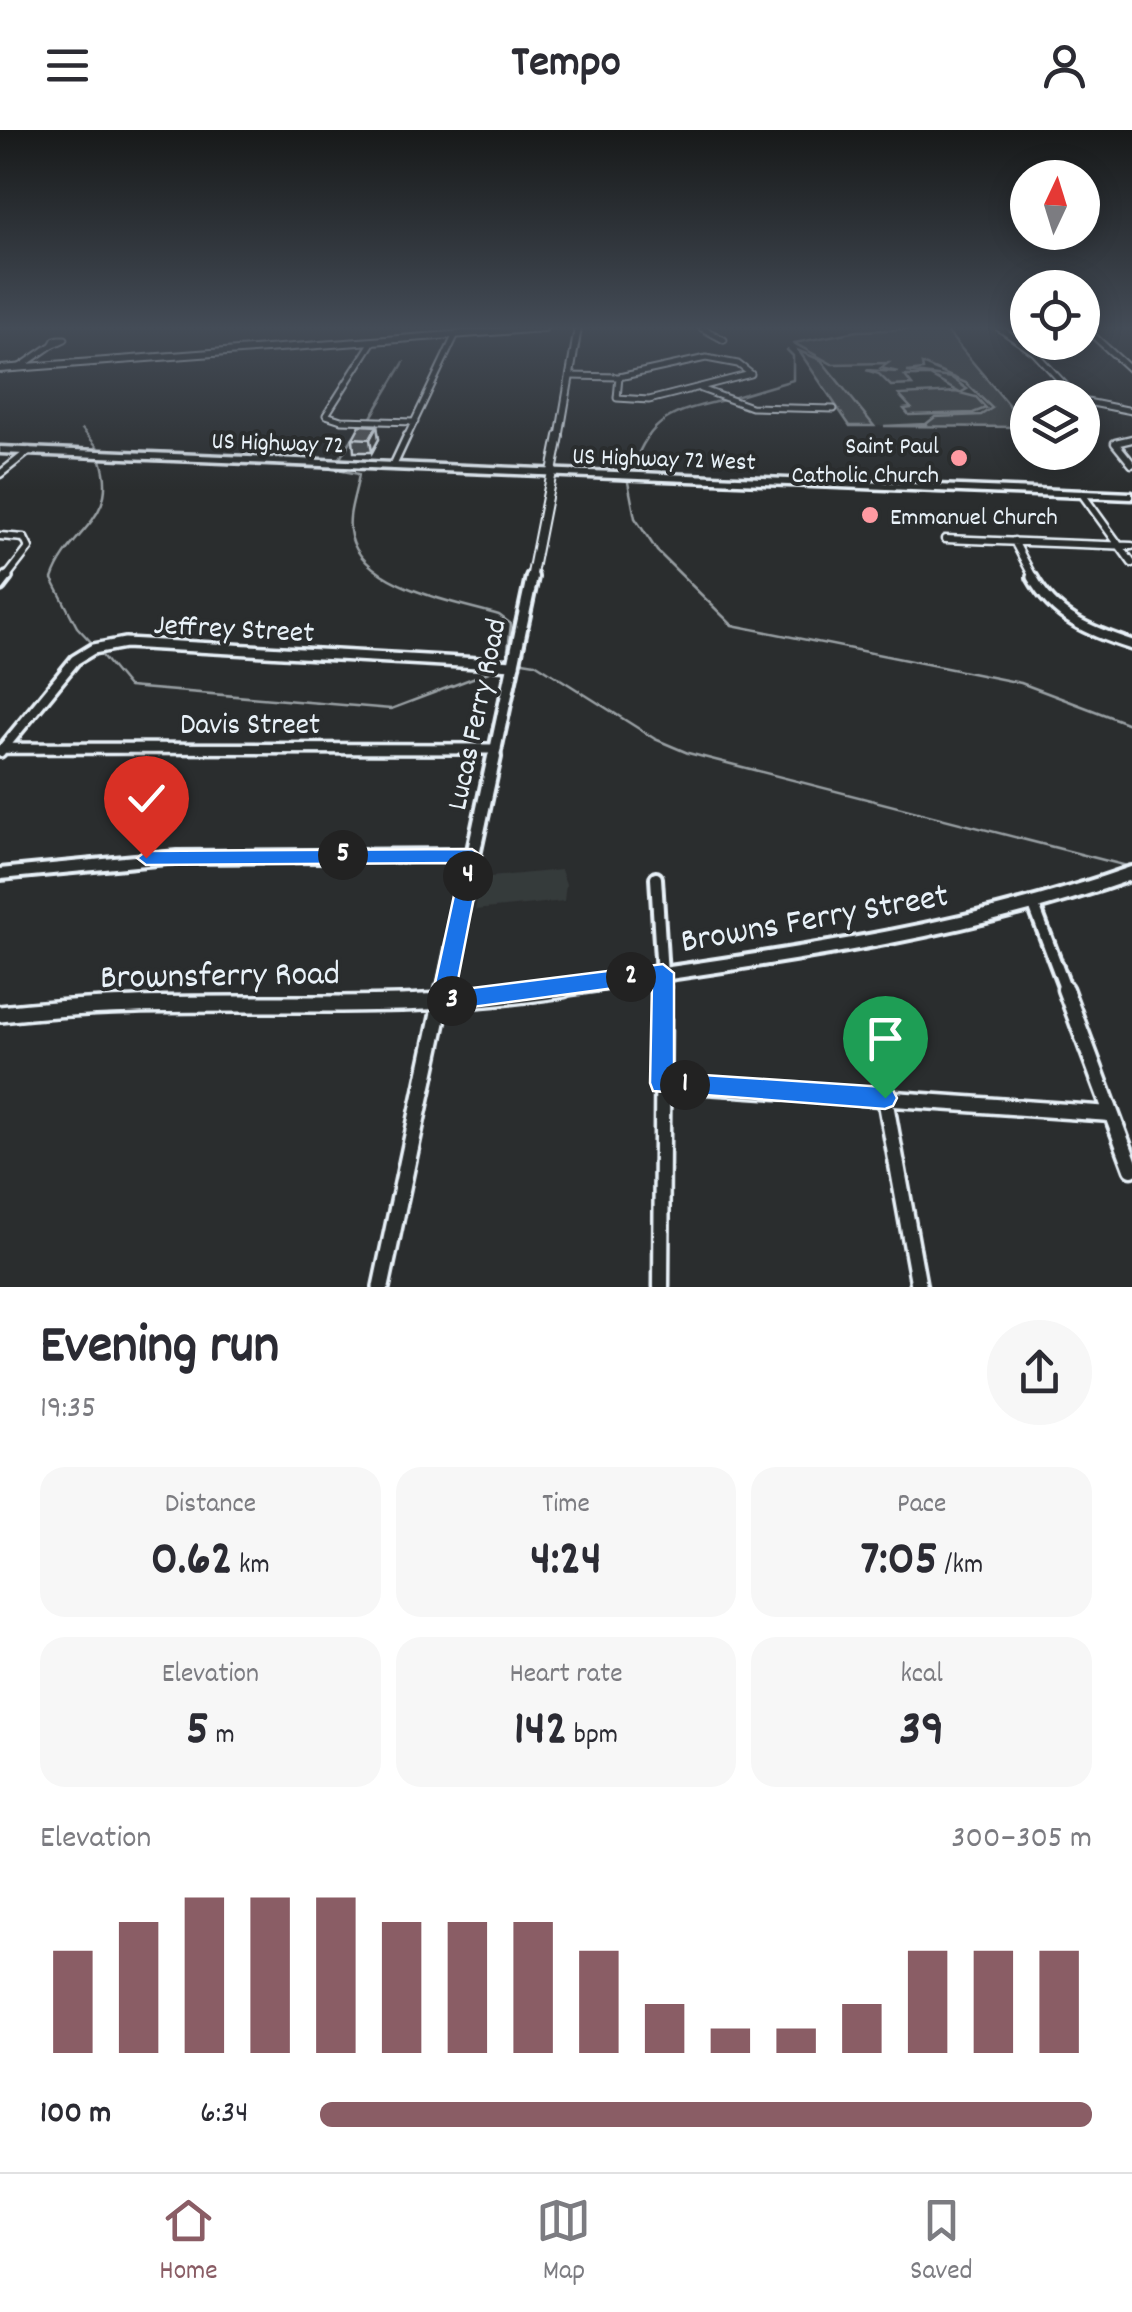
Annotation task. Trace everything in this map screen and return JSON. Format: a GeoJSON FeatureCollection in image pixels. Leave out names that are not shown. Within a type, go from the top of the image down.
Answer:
{"type":"FeatureCollection","features":[{"type":"Feature","properties":{"kind":"highway","name":"US Highway 72"},"geometry":{"type":"LineString","coordinates":[[0,450],[554,472]]}},
{"type":"Feature","properties":{"kind":"highway","name":"US Highway 72 West"},"geometry":{"type":"LineString","coordinates":[[554,472],[1132,496]]}},
{"type":"Feature","properties":{"kind":"street"},"geometry":{"type":"LineString","coordinates":[[347,382],[326,415],[340,420],[415,422]]}},
{"type":"Feature","properties":{"kind":"street"},"geometry":{"type":"LineString","coordinates":[[394,466],[434,382]]}},
{"type":"Feature","properties":{"kind":"street","name":"Lucas Ferry Road"},"geometry":{"type":"LineString","coordinates":[[381,1287],[514,666],[570,382]]}},
{"type":"Feature","properties":{"kind":"street"},"geometry":{"type":"LineString","coordinates":[[618,382],[617,398],[649,400],[723,382]]}},
{"type":"Feature","properties":{"kind":"street"},"geometry":{"type":"LineString","coordinates":[[699,389],[724,400],[775,410],[834,409]]}},
{"type":"Feature","properties":{"kind":"street"},"geometry":{"type":"LineString","coordinates":[[1100,404],[1132,411]]}},
{"type":"Feature","properties":{"kind":"street"},"geometry":{"type":"LineString","coordinates":[[1132,439],[1116,443],[1132,464]]}},
{"type":"Feature","properties":{"kind":"street"},"geometry":{"type":"LineString","coordinates":[[0,474],[29,451]]}},
{"type":"Feature","properties":{"kind":"street"},"geometry":{"type":"LineString","coordinates":[[1082,494],[1132,562]]}},
{"type":"Feature","properties":{"kind":"street"},"geometry":{"type":"LineString","coordinates":[[0,536],[24,538],[29,548],[0,586]]}},
{"type":"Feature","properties":{"kind":"street"},"geometry":{"type":"LineString","coordinates":[[945,539],[1132,546]]}},
{"type":"Feature","properties":{"kind":"street"},"geometry":{"type":"LineString","coordinates":[[1014,542],[1056,614],[1070,623],[1132,645]]}},
{"type":"Feature","properties":{"kind":"street","name":"Jeffrey Street"},"geometry":{"type":"LineString","coordinates":[[2,750],[75,660],[104,646],[125,643],[514,666]]}},
{"type":"Feature","properties":{"kind":"street","name":"Davis Street"},"geometry":{"type":"LineString","coordinates":[[2,750],[496,749]]}},
{"type":"Feature","properties":{"kind":"street"},"geometry":{"type":"LineString","coordinates":[[0,874],[102,861],[192,856],[472,856]]}},
{"type":"Feature","properties":{"kind":"street","name":"Browns Ferry Street"},"geometry":{"type":"LineString","coordinates":[[442,1002],[865,944],[1033,903],[1132,872]]}},
{"type":"Feature","properties":{"kind":"street"},"geometry":{"type":"LineString","coordinates":[[656,878],[663,973],[661,1287]]}},
{"type":"Feature","properties":{"kind":"street"},"geometry":{"type":"LineString","coordinates":[[1033,903],[1132,1169]]}},
{"type":"Feature","properties":{"kind":"street","name":"Brownsferry Road"},"geometry":{"type":"LineString","coordinates":[[0,1014],[154,1000],[442,1002]]}},
{"type":"Feature","properties":{"kind":"street"},"geometry":{"type":"LineString","coordinates":[[662,1083],[1111,1114]]}},
{"type":"Feature","properties":{"kind":"street"},"geometry":{"type":"LineString","coordinates":[[885,1098],[918,1287]]}},
{"type":"Feature","properties":{"kind":"shaded area"},"geometry":{"type":"Polygon","coordinates":[[[820,382],[989,382],[1010,407],[1010,427],[850,426],[820,382]]]}},
{"type":"Feature","properties":{"kind":"shaded area"},"geometry":{"type":"Polygon","coordinates":[[[820,382],[839,382],[874,426],[850,426],[820,382]]]}},
{"type":"Feature","properties":{"kind":"shaded area"},"geometry":{"type":"Polygon","coordinates":[[[887,382],[910,382],[912,385],[891,386],[887,382]]]}},
{"type":"Feature","properties":{"kind":"shaded area"},"geometry":{"type":"Polygon","coordinates":[[[940,382],[957,382],[967,389],[960,393],[976,397],[986,408],[973,413],[909,415],[904,409],[911,408],[899,395],[958,392],[940,382]]]}},
{"type":"Feature","properties":{"kind":"shaded area"},"geometry":{"type":"Polygon","coordinates":[[[964,382],[989,382],[1010,407],[1010,427],[884,426],[926,424],[935,417],[981,415],[992,408],[964,382]]]}},
{"type":"Feature","properties":{"kind":"shaded area"},"geometry":{"type":"Polygon","coordinates":[[[561,870],[566,884],[564,901],[475,910],[480,878],[561,870]]]}},
{"type":"Feature","properties":{"kind":"building"},"geometry":{"type":"Polygon","coordinates":[[[360,425],[377,426],[370,439],[353,438],[360,425]]]}},
{"type":"Feature","properties":{"kind":"waterway"},"geometry":{"type":"LineString","coordinates":[[370,419],[392,382]]}},
{"type":"Feature","properties":{"kind":"waterway"},"geometry":{"type":"LineString","coordinates":[[732,398],[786,382]]}},
{"type":"Feature","properties":{"kind":"waterway"},"geometry":{"type":"LineString","coordinates":[[632,469],[656,427],[677,413],[724,400]]}},
{"type":"Feature","properties":{"kind":"waterway"},"geometry":{"type":"LineString","coordinates":[[82,429],[99,449]]}},
{"type":"Feature","properties":{"kind":"waterway"},"geometry":{"type":"LineString","coordinates":[[340,458],[354,436]]}},
{"type":"Feature","properties":{"kind":"waterway"},"geometry":{"type":"LineString","coordinates":[[93,644],[77,627],[52,579],[104,497],[101,460]]}},
{"type":"Feature","properties":{"kind":"waterway"},"geometry":{"type":"LineString","coordinates":[[332,469],[359,474],[350,520],[351,536],[359,554],[392,580],[414,590],[499,615],[511,624],[507,658]]}},
{"type":"Feature","properties":{"kind":"waterway"},"geometry":{"type":"LineString","coordinates":[[628,482],[635,518],[657,551],[732,625],[1021,683],[1132,725]]}},
{"type":"Feature","properties":{"kind":"waterway"},"geometry":{"type":"LineString","coordinates":[[99,652],[128,687],[391,709],[494,670]]}},
{"type":"Feature","properties":{"kind":"waterway"},"geometry":{"type":"LineString","coordinates":[[523,661],[535,663],[655,739],[688,753],[1127,866],[1132,864]]}},
{"type":"Feature","properties":{"kind":"place","name":"Saint Paul Catholic Church"},"geometry":{"type":"Point","coordinates":[959,458]}},
{"type":"Feature","properties":{"kind":"place","name":"Emmanuel Church"},"geometry":{"type":"Point","coordinates":[870,515]}},
{"type":"Feature","properties":{"kind":"route"},"geometry":{"type":"LineString","coordinates":[[146,858],[472,856],[442,1002],[663,973],[662,1083],[885,1098]]}}]}
